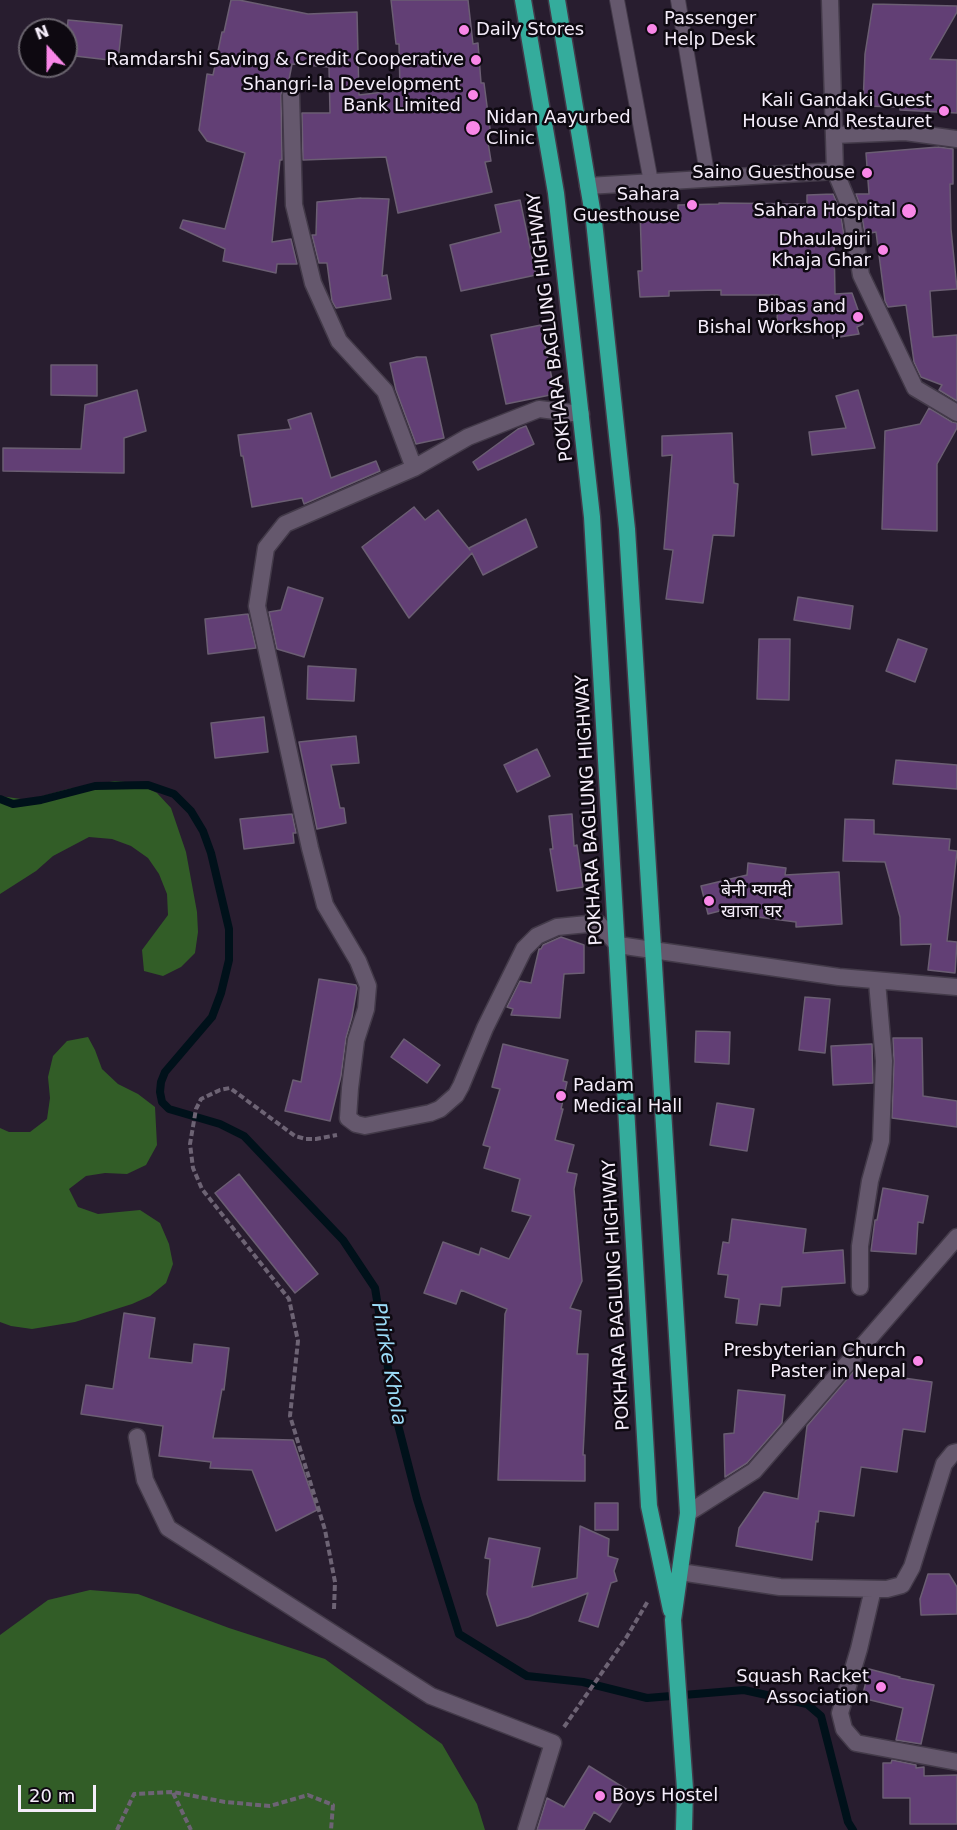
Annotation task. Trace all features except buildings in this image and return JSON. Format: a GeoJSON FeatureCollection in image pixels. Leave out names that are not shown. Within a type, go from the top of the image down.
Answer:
{"type":"FeatureCollection","features":[{"type":"Feature","properties":{"kind":"highway","name":"POKHARA BAGLUNG HIGHWAY"},"geometry":{"type":"LineString","coordinates":[[523,0],[556,193],[592,517],[649,1506],[672,1573]]}},
{"type":"Feature","properties":{"kind":"highway","name":"POKHARA BAGLUNG HIGHWAY"},"geometry":{"type":"LineString","coordinates":[[557,0],[594,221],[627,529],[688,1513],[672,1573],[673,1620],[685,1789]]}},
{"type":"Feature","properties":{"kind":"highway"},"geometry":{"type":"LineString","coordinates":[[684,1830],[685,1789]]}},
{"type":"Feature","properties":{"kind":"highway"},"geometry":{"type":"LineString","coordinates":[[685,1789],[694,1830]]}},
{"type":"Feature","properties":{"kind":"street"},"geometry":{"type":"LineString","coordinates":[[830,0],[835,171],[850,207],[861,275],[915,388],[957,413]]}},
{"type":"Feature","properties":{"kind":"street"},"geometry":{"type":"LineString","coordinates":[[291,95],[294,205],[313,283],[339,341],[385,391],[414,468]]}},
{"type":"Feature","properties":{"kind":"street"},"geometry":{"type":"LineString","coordinates":[[834,135],[905,132],[957,139]]}},
{"type":"Feature","properties":{"kind":"street"},"geometry":{"type":"LineString","coordinates":[[588,186],[835,171]]}},
{"type":"Feature","properties":{"kind":"street"},"geometry":{"type":"LineString","coordinates":[[581,414],[539,410],[468,436],[414,468],[285,524],[266,548],[257,606],[292,770],[325,905],[358,961],[368,986],[366,1009],[356,1040],[348,1118],[356,1124],[365,1126],[430,1113],[440,1109],[456,1095],[485,1028],[524,950],[537,936],[557,927],[598,923],[618,945],[877,982],[957,987]]}},
{"type":"Feature","properties":{"kind":"street"},"geometry":{"type":"LineString","coordinates":[[860,1287],[860,1246],[870,1181],[881,1141],[884,1061],[877,982]]}},
{"type":"Feature","properties":{"kind":"street"},"geometry":{"type":"LineString","coordinates":[[688,1513],[754,1472],[957,1237]]}},
{"type":"Feature","properties":{"kind":"street"},"geometry":{"type":"LineString","coordinates":[[137,1437],[145,1480],[168,1528],[431,1696],[553,1743],[526,1830]]}},
{"type":"Feature","properties":{"kind":"street"},"geometry":{"type":"LineString","coordinates":[[672,1573],[780,1587],[887,1589],[902,1585],[912,1567],[944,1464],[952,1453],[957,1452]]}},
{"type":"Feature","properties":{"kind":"street"},"geometry":{"type":"LineString","coordinates":[[873,1589],[859,1649],[840,1713],[844,1729],[856,1743],[957,1762]]}},
{"type":"Feature","properties":{"kind":"lane"},"geometry":{"type":"LineString","coordinates":[[617,0],[651,182]]}},
{"type":"Feature","properties":{"kind":"lane"},"geometry":{"type":"LineString","coordinates":[[678,0],[708,179]]}},
{"type":"Feature","properties":{"kind":"path"},"geometry":{"type":"LineString","coordinates":[[334,1634],[335,1582],[325,1530],[290,1416],[298,1341],[289,1299],[202,1189],[192,1168],[190,1144],[196,1109],[201,1099],[230,1088],[295,1136],[306,1139],[336,1135],[349,1130],[356,1124]]}},
{"type":"Feature","properties":{"kind":"path"},"geometry":{"type":"LineString","coordinates":[[570,1719],[672,1573]]}},
{"type":"Feature","properties":{"kind":"path"},"geometry":{"type":"LineString","coordinates":[[117,1830],[134,1794],[173,1792],[225,1802],[270,1806],[308,1795],[333,1805],[332,1830]]}},
{"type":"Feature","properties":{"kind":"path"},"geometry":{"type":"LineString","coordinates":[[173,1792],[192,1830]]}},
{"type":"Feature","properties":{"kind":"green space"},"geometry":{"type":"Polygon","coordinates":[[[115,781],[136,783],[157,793],[171,808],[186,852],[197,912],[198,932],[195,953],[181,967],[163,976],[144,971],[142,950],[168,915],[167,894],[159,874],[148,858],[131,846],[112,839],[89,837],[53,856],[36,871],[0,894],[0,796],[28,800],[68,789],[115,781]]]}},
{"type":"Feature","properties":{"kind":"green space"},"geometry":{"type":"Polygon","coordinates":[[[88,1037],[102,1069],[118,1084],[138,1094],[155,1107],[157,1145],[146,1165],[127,1174],[105,1173],[86,1176],[69,1189],[78,1207],[98,1214],[140,1210],[160,1223],[169,1244],[173,1264],[166,1283],[150,1296],[132,1304],[75,1322],[32,1329],[11,1326],[0,1322],[0,1128],[9,1132],[30,1132],[47,1119],[50,1098],[48,1077],[53,1056],[67,1041],[88,1037]]]}},
{"type":"Feature","properties":{"kind":"green space"},"geometry":{"type":"Polygon","coordinates":[[[90,1590],[138,1594],[229,1628],[325,1659],[442,1744],[477,1804],[485,1830],[0,1830],[0,1635],[48,1600],[90,1590]]]}},
{"type":"Feature","properties":{"kind":"waterway","name":"Phirke Khola"},"geometry":{"type":"LineString","coordinates":[[0,799],[13,804],[41,800],[95,786],[148,785],[174,794],[191,811],[203,831],[211,853],[229,929],[229,960],[212,1017],[165,1072],[161,1082],[162,1102],[169,1109],[220,1124],[244,1136],[343,1240],[375,1288],[396,1417],[417,1499],[459,1634],[527,1676],[583,1682],[647,1698],[744,1690],[807,1704],[821,1716],[848,1822],[853,1830]]}},
{"type":"Feature","properties":{"kind":"place","name":"Passenger Help Desk"},"geometry":{"type":"Point","coordinates":[652,29]}},
{"type":"Feature","properties":{"kind":"place","name":"Daily Stores"},"geometry":{"type":"Point","coordinates":[464,30]}},
{"type":"Feature","properties":{"kind":"place","name":"Ramdarshi Saving & Credit Cooperative"},"geometry":{"type":"Point","coordinates":[476,60]}},
{"type":"Feature","properties":{"kind":"place","name":"Shangri-la Development Bank Limited"},"geometry":{"type":"Point","coordinates":[473,95]}},
{"type":"Feature","properties":{"kind":"place","name":"Kali Gandaki Guest House And Restauret"},"geometry":{"type":"Point","coordinates":[944,111]}},
{"type":"Feature","properties":{"kind":"place","name":"Nidan Aayurbed Clinic"},"geometry":{"type":"Point","coordinates":[473,128]}},
{"type":"Feature","properties":{"kind":"place","name":"Saino Guesthouse"},"geometry":{"type":"Point","coordinates":[867,173]}},
{"type":"Feature","properties":{"kind":"place","name":"Sahara Guesthouse"},"geometry":{"type":"Point","coordinates":[692,205]}},
{"type":"Feature","properties":{"kind":"place","name":"Sahara Hospital"},"geometry":{"type":"Point","coordinates":[909,211]}},
{"type":"Feature","properties":{"kind":"place","name":"Dhaulagiri Khaja Ghar"},"geometry":{"type":"Point","coordinates":[883,250]}},
{"type":"Feature","properties":{"kind":"place","name":"Bibas and Bishal Workshop"},"geometry":{"type":"Point","coordinates":[858,317]}},
{"type":"Feature","properties":{"kind":"place","name":"बेनी म्याग्दी खाजा घर"},"geometry":{"type":"Point","coordinates":[709,901]}},
{"type":"Feature","properties":{"kind":"place","name":"Padam Medical Hall"},"geometry":{"type":"Point","coordinates":[561,1096]}},
{"type":"Feature","properties":{"kind":"place","name":"Presbyterian Church Paster in Nepal"},"geometry":{"type":"Point","coordinates":[918,1361]}},
{"type":"Feature","properties":{"kind":"place","name":"Squash Racket Association"},"geometry":{"type":"Point","coordinates":[881,1687]}},
{"type":"Feature","properties":{"kind":"place","name":"Boys Hostel"},"geometry":{"type":"Point","coordinates":[600,1796]}}]}
